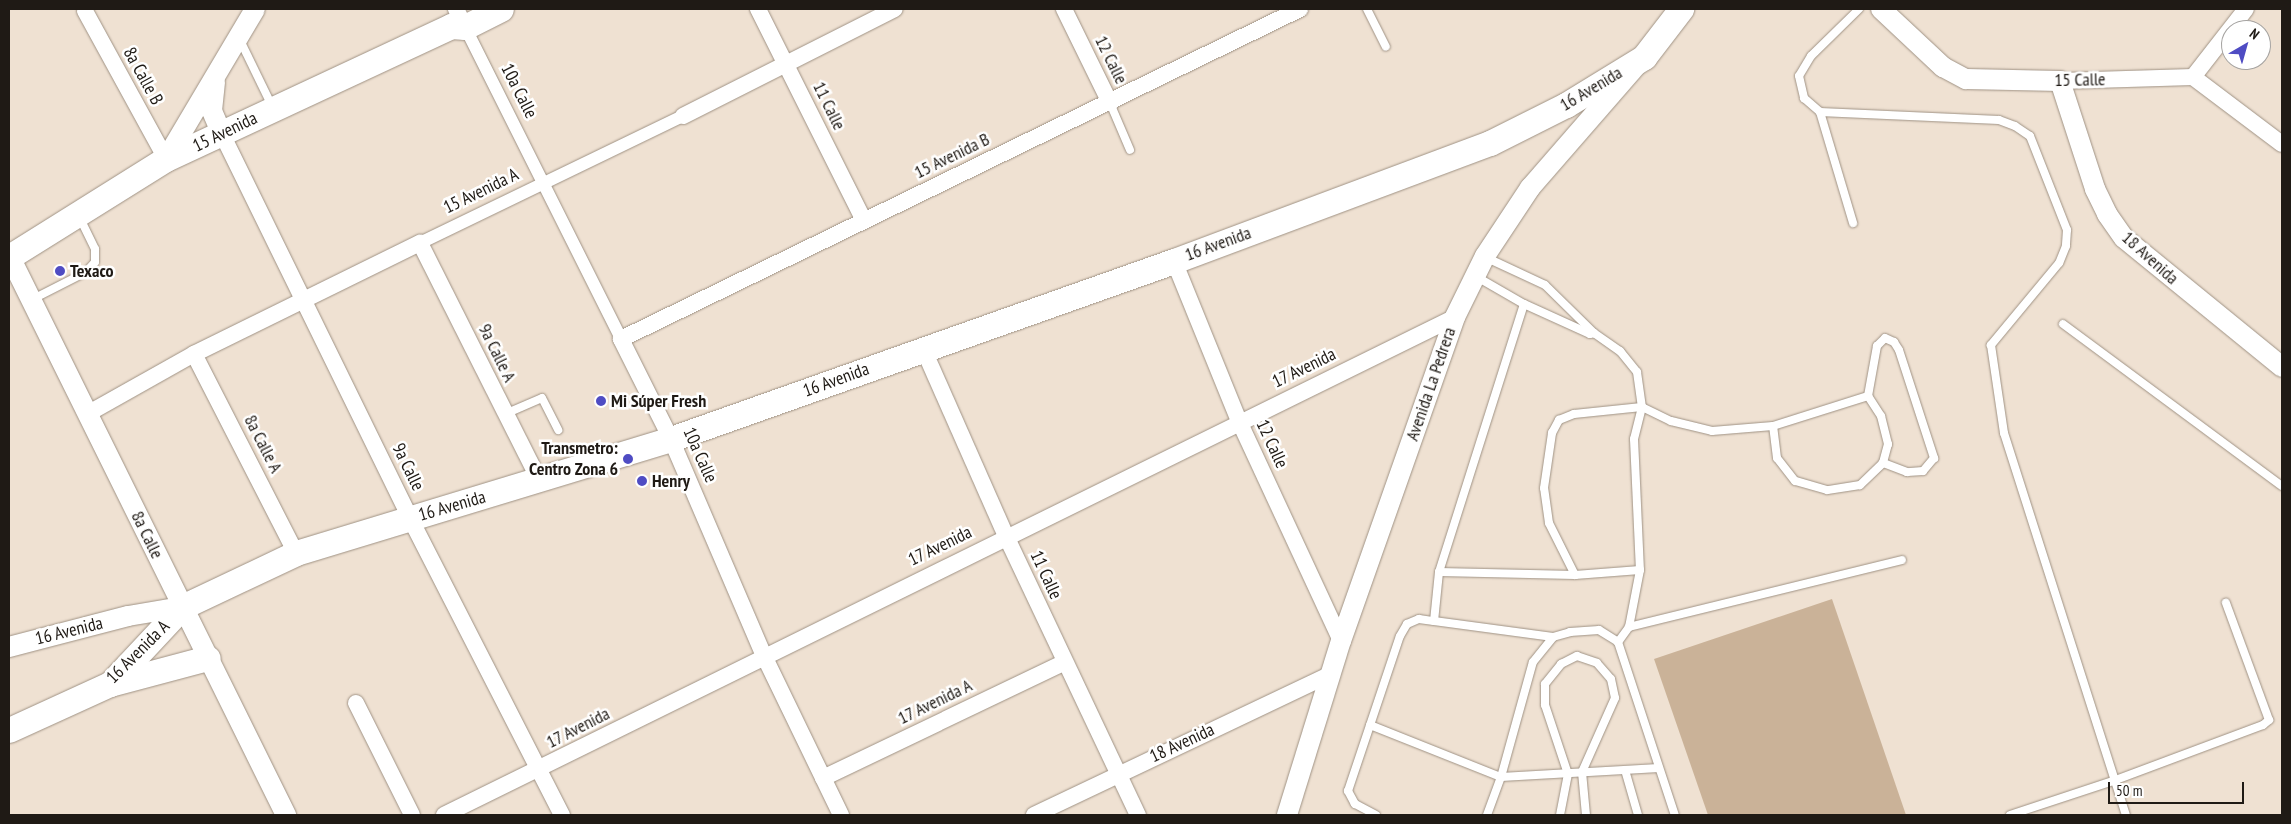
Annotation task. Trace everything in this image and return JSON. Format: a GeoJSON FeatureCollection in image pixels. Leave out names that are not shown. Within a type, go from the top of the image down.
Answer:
{"type":"FeatureCollection","features":[{"type":"Feature","properties":{"kind":"main road","name":"15 Avenida"},"geometry":{"type":"LineString","coordinates":[[9,256],[166,160],[460,17],[501,9]]}},
{"type":"Feature","properties":{"kind":"main road","name":"Avenida La Pedrera"},"geometry":{"type":"LineString","coordinates":[[1644,57],[1681,9]]}},
{"type":"Feature","properties":{"kind":"main road","name":"16 Avenida"},"geometry":{"type":"LineString","coordinates":[[182,607],[296,553],[671,439],[923,348],[1174,261],[1490,143],[1566,105],[1644,57]]}},
{"type":"Feature","properties":{"kind":"main road","name":"16 Avenida A"},"geometry":{"type":"LineString","coordinates":[[9,730],[110,684],[182,607]]}},
{"type":"Feature","properties":{"kind":"main road"},"geometry":{"type":"LineString","coordinates":[[110,684],[208,658]]}},
{"type":"Feature","properties":{"kind":"street"},"geometry":{"type":"LineString","coordinates":[[166,160],[255,9]]}},
{"type":"Feature","properties":{"kind":"street","name":"11 Calle"},"geometry":{"type":"LineString","coordinates":[[758,9],[864,220]]}},
{"type":"Feature","properties":{"kind":"street","name":"15 Avenida A"},"geometry":{"type":"LineString","coordinates":[[87,414],[194,354],[543,182],[683,116],[785,62],[895,9]]}},
{"type":"Feature","properties":{"kind":"street","name":"12 Calle"},"geometry":{"type":"LineString","coordinates":[[1064,9],[1110,103]]}},
{"type":"Feature","properties":{"kind":"street","name":"15 Avenida B"},"geometry":{"type":"LineString","coordinates":[[621,339],[1300,9]]}},
{"type":"Feature","properties":{"kind":"street","name":"15 Calle"},"geometry":{"type":"LineString","coordinates":[[1881,9],[1943,67],[1966,79],[2060,82],[2193,77]]}},
{"type":"Feature","properties":{"kind":"street"},"geometry":{"type":"LineString","coordinates":[[2246,9],[2193,77],[2282,144]]}},
{"type":"Feature","properties":{"kind":"street","name":"8a Calle B"},"geometry":{"type":"LineString","coordinates":[[85,11],[166,160]]}},
{"type":"Feature","properties":{"kind":"street","name":"10a Calle"},"geometry":{"type":"LineString","coordinates":[[460,17],[671,439],[764,656],[841,815]]}},
{"type":"Feature","properties":{"kind":"street","name":"Avenida La Pedrera"},"geometry":{"type":"LineString","coordinates":[[1287,815],[1341,641],[1455,317],[1485,256],[1530,188],[1644,57]]}},
{"type":"Feature","properties":{"kind":"street"},"geometry":{"type":"LineString","coordinates":[[217,73],[212,111],[222,134]]}},
{"type":"Feature","properties":{"kind":"street","name":"18 Avenida"},"geometry":{"type":"LineString","coordinates":[[2060,82],[2095,189],[2107,214],[2124,238],[2282,368]]}},
{"type":"Feature","properties":{"kind":"street","name":"9a Calle"},"geometry":{"type":"LineString","coordinates":[[222,134],[410,518],[562,815]]}},
{"type":"Feature","properties":{"kind":"street","name":"9a Calle A"},"geometry":{"type":"LineString","coordinates":[[420,242],[539,480]]}},
{"type":"Feature","properties":{"kind":"street","name":"8a Calle"},"geometry":{"type":"LineString","coordinates":[[9,256],[286,815]]}},
{"type":"Feature","properties":{"kind":"street","name":"12 Calle"},"geometry":{"type":"LineString","coordinates":[[1174,261],[1239,421],[1341,641]]}},
{"type":"Feature","properties":{"kind":"street","name":"17 Avenida"},"geometry":{"type":"LineString","coordinates":[[444,815],[539,770],[764,656],[1239,421],[1455,317]]}},
{"type":"Feature","properties":{"kind":"street","name":"11 Calle"},"geometry":{"type":"LineString","coordinates":[[923,348],[1006,536],[1138,815]]}},
{"type":"Feature","properties":{"kind":"street","name":"8a Calle A"},"geometry":{"type":"LineString","coordinates":[[194,354],[296,553]]}},
{"type":"Feature","properties":{"kind":"street","name":"16 Avenida"},"geometry":{"type":"LineString","coordinates":[[9,646],[128,616],[182,607]]}},
{"type":"Feature","properties":{"kind":"street","name":"17 Avenida A"},"geometry":{"type":"LineString","coordinates":[[823,778],[1065,662]]}},
{"type":"Feature","properties":{"kind":"street","name":"18 Avenida"},"geometry":{"type":"LineString","coordinates":[[1034,815],[1331,674]]}},
{"type":"Feature","properties":{"kind":"street"},"geometry":{"type":"LineString","coordinates":[[356,703],[412,815]]}},
{"type":"Feature","properties":{"kind":"lane"},"geometry":{"type":"LineString","coordinates":[[1367,9],[1386,47]]}},
{"type":"Feature","properties":{"kind":"lane"},"geometry":{"type":"LineString","coordinates":[[1853,223],[1820,112],[1804,98],[1799,76],[1811,56],[1859,9]]}},
{"type":"Feature","properties":{"kind":"lane"},"geometry":{"type":"LineString","coordinates":[[239,37],[273,108]]}},
{"type":"Feature","properties":{"kind":"lane"},"geometry":{"type":"LineString","coordinates":[[1110,103],[1130,150]]}},
{"type":"Feature","properties":{"kind":"lane"},"geometry":{"type":"LineString","coordinates":[[1820,112],[1999,120],[2030,136],[2067,230],[2066,246],[2059,263],[1991,345],[2004,433],[2113,780],[2126,815]]}},
{"type":"Feature","properties":{"kind":"lane"},"geometry":{"type":"LineString","coordinates":[[31,300],[86,272],[95,262],[95,249],[78,214]]}},
{"type":"Feature","properties":{"kind":"lane"},"geometry":{"type":"LineString","coordinates":[[1485,256],[1545,285],[1594,333],[1620,352],[1637,372],[1642,407],[1634,439],[1640,570],[1629,627],[1618,642]]}},
{"type":"Feature","properties":{"kind":"lane"},"geometry":{"type":"LineString","coordinates":[[1475,276],[1524,304],[1590,334],[1594,333]]}},
{"type":"Feature","properties":{"kind":"lane"},"geometry":{"type":"LineString","coordinates":[[1434,621],[1439,572],[1524,304]]}},
{"type":"Feature","properties":{"kind":"lane"},"geometry":{"type":"LineString","coordinates":[[2063,324],[2282,486]]}},
{"type":"Feature","properties":{"kind":"lane"},"geometry":{"type":"LineString","coordinates":[[1773,426],[1777,458],[1795,481],[1827,490],[1860,485],[1883,463],[1888,444],[1881,416],[1868,396],[1877,346],[1885,338],[1894,342],[1934,458],[1923,471],[1907,472],[1883,463]]}},
{"type":"Feature","properties":{"kind":"lane"},"geometry":{"type":"LineString","coordinates":[[1575,574],[1549,524],[1544,488],[1552,433],[1559,420],[1574,414],[1642,407],[1671,421],[1712,430],[1773,426],[1868,396]]}},
{"type":"Feature","properties":{"kind":"lane"},"geometry":{"type":"LineString","coordinates":[[505,414],[542,398],[558,430]]}},
{"type":"Feature","properties":{"kind":"lane"},"geometry":{"type":"LineString","coordinates":[[1629,627],[1902,560]]}},
{"type":"Feature","properties":{"kind":"lane"},"geometry":{"type":"LineString","coordinates":[[1439,572],[1575,574],[1640,570]]}},
{"type":"Feature","properties":{"kind":"lane"},"geometry":{"type":"LineString","coordinates":[[2010,815],[2113,780],[2263,725],[2269,720],[2226,603]]}},
{"type":"Feature","properties":{"kind":"lane"},"geometry":{"type":"LineString","coordinates":[[1376,815],[1355,804],[1348,791],[1407,624],[1419,619],[1553,637],[1570,632],[1599,630],[1618,642],[1675,815]]}},
{"type":"Feature","properties":{"kind":"lane"},"geometry":{"type":"LineString","coordinates":[[1487,815],[1501,778],[1533,662],[1553,637]]}},
{"type":"Feature","properties":{"kind":"lane"},"geometry":{"type":"LineString","coordinates":[[1560,815],[1568,774],[1545,706],[1545,684],[1560,664],[1577,656],[1597,663],[1611,679],[1615,698],[1582,772],[1586,815]]}},
{"type":"Feature","properties":{"kind":"lane"},"geometry":{"type":"LineString","coordinates":[[1370,725],[1501,778],[1659,768]]}},
{"type":"Feature","properties":{"kind":"lane"},"geometry":{"type":"LineString","coordinates":[[1625,770],[1638,815]]}},
{"type":"Feature","properties":{"kind":"shaded area"},"geometry":{"type":"Polygon","coordinates":[[[1832,599],[1906,815],[1708,815],[1654,659],[1832,599]]]}},
{"type":"Feature","properties":{"kind":"place","name":"Texaco"},"geometry":{"type":"Point","coordinates":[60,271]}},
{"type":"Feature","properties":{"kind":"place","name":"Mi Súper Fresh"},"geometry":{"type":"Point","coordinates":[601,401]}},
{"type":"Feature","properties":{"kind":"place","name":"Transmetro: Centro Zona 6"},"geometry":{"type":"Point","coordinates":[628,459]}},
{"type":"Feature","properties":{"kind":"place","name":"Henry"},"geometry":{"type":"Point","coordinates":[642,481]}}]}
